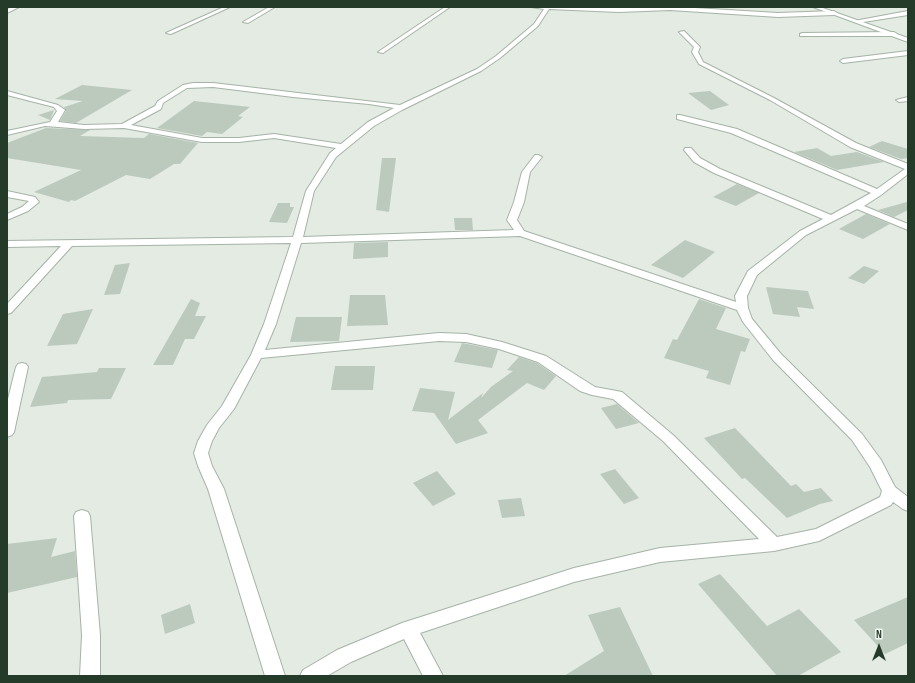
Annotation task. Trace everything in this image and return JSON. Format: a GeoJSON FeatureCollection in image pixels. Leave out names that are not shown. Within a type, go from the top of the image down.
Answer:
{"type":"FeatureCollection","features":[{"type":"Feature","properties":{"kind":"street"},"geometry":{"type":"LineString","coordinates":[[7,11],[17,7]]}},
{"type":"Feature","properties":{"kind":"street"},"geometry":{"type":"LineString","coordinates":[[169,33],[228,7]]}},
{"type":"Feature","properties":{"kind":"street"},"geometry":{"type":"LineString","coordinates":[[246,22],[274,7]]}},
{"type":"Feature","properties":{"kind":"street"},"geometry":{"type":"LineString","coordinates":[[381,52],[448,7]]}},
{"type":"Feature","properties":{"kind":"street"},"geometry":{"type":"LineString","coordinates":[[532,7],[619,10],[670,8],[778,14],[834,13]]}},
{"type":"Feature","properties":{"kind":"street"},"geometry":{"type":"LineString","coordinates":[[275,676],[216,489],[205,466],[201,452],[205,441],[214,425],[227,409],[257,355],[270,324],[297,240],[310,191],[319,174],[333,155],[372,124],[402,107],[463,78],[498,57],[536,25],[548,7]]}},
{"type":"Feature","properties":{"kind":"street"},"geometry":{"type":"LineString","coordinates":[[816,7],[908,40]]}},
{"type":"Feature","properties":{"kind":"street"},"geometry":{"type":"LineString","coordinates":[[857,21],[908,13]]}},
{"type":"Feature","properties":{"kind":"street"},"geometry":{"type":"LineString","coordinates":[[682,32],[697,47],[695,52],[701,63],[772,98],[853,145],[908,169],[878,193],[857,206],[803,233],[752,273],[742,296],[742,308],[748,320],[777,357],[857,437],[876,464],[890,491],[908,505]]}},
{"type":"Feature","properties":{"kind":"street"},"geometry":{"type":"LineString","coordinates":[[802,35],[894,34]]}},
{"type":"Feature","properties":{"kind":"street"},"geometry":{"type":"LineString","coordinates":[[842,61],[908,53]]}},
{"type":"Feature","properties":{"kind":"street"},"geometry":{"type":"LineString","coordinates":[[124,126],[158,107],[160,102],[184,86],[193,85],[213,85],[402,107]]}},
{"type":"Feature","properties":{"kind":"street"},"geometry":{"type":"LineString","coordinates":[[7,93],[56,106],[61,110],[53,123]]}},
{"type":"Feature","properties":{"kind":"street"},"geometry":{"type":"LineString","coordinates":[[899,100],[908,99]]}},
{"type":"Feature","properties":{"kind":"street"},"geometry":{"type":"LineString","coordinates":[[680,118],[734,131],[878,193]]}},
{"type":"Feature","properties":{"kind":"street"},"geometry":{"type":"LineString","coordinates":[[7,133],[53,123],[84,127],[124,126],[202,140],[240,140],[274,136],[344,147]]}},
{"type":"Feature","properties":{"kind":"street"},"geometry":{"type":"LineString","coordinates":[[688,150],[697,160],[717,171],[832,219]]}},
{"type":"Feature","properties":{"kind":"street"},"geometry":{"type":"LineString","coordinates":[[520,233],[512,220],[519,202],[526,172],[538,157]]}},
{"type":"Feature","properties":{"kind":"street"},"geometry":{"type":"LineString","coordinates":[[7,194],[32,199],[34,202],[24,209],[7,217]]}},
{"type":"Feature","properties":{"kind":"street"},"geometry":{"type":"LineString","coordinates":[[857,206],[908,227]]}},
{"type":"Feature","properties":{"kind":"street"},"geometry":{"type":"LineString","coordinates":[[7,244],[297,240],[520,233],[535,236],[742,308]]}},
{"type":"Feature","properties":{"kind":"street"},"geometry":{"type":"LineString","coordinates":[[7,311],[69,243]]}},
{"type":"Feature","properties":{"kind":"street"},"geometry":{"type":"LineString","coordinates":[[257,355],[446,338],[466,338],[502,346],[542,359],[585,388],[592,391],[617,395],[668,438],[774,544]]}},
{"type":"Feature","properties":{"kind":"street"},"geometry":{"type":"LineString","coordinates":[[7,432],[22,367]]}},
{"type":"Feature","properties":{"kind":"street"},"geometry":{"type":"LineString","coordinates":[[310,676],[344,656],[408,628],[574,575],[619,563],[660,555],[774,544],[819,535],[886,501],[890,491]]}},
{"type":"Feature","properties":{"kind":"street"},"geometry":{"type":"LineString","coordinates":[[82,516],[91,635],[90,676]]}},
{"type":"Feature","properties":{"kind":"street"},"geometry":{"type":"LineString","coordinates":[[408,628],[433,676]]}},
{"type":"Feature","properties":{"kind":"building"},"geometry":{"type":"Polygon","coordinates":[[[82,85],[132,90],[76,123],[60,121],[66,111],[64,107],[83,101],[55,99],[82,85]]]}},
{"type":"Feature","properties":{"kind":"building"},"geometry":{"type":"Polygon","coordinates":[[[710,91],[729,105],[711,110],[688,93],[710,91]]]}},
{"type":"Feature","properties":{"kind":"building"},"geometry":{"type":"Polygon","coordinates":[[[194,101],[250,107],[238,116],[243,117],[222,134],[207,132],[202,136],[157,128],[194,101]]]}},
{"type":"Feature","properties":{"kind":"building"},"geometry":{"type":"Polygon","coordinates":[[[54,110],[50,120],[38,115],[54,110]]]}},
{"type":"Feature","properties":{"kind":"building"},"geometry":{"type":"Polygon","coordinates":[[[46,128],[90,130],[80,136],[144,138],[149,134],[198,143],[180,164],[174,164],[150,179],[126,175],[75,201],[71,200],[69,202],[34,192],[81,170],[7,158],[7,143],[46,128]]]}},
{"type":"Feature","properties":{"kind":"building"},"geometry":{"type":"Polygon","coordinates":[[[882,141],[908,149],[908,158],[901,159],[869,147],[882,141]]]}},
{"type":"Feature","properties":{"kind":"building"},"geometry":{"type":"Polygon","coordinates":[[[817,148],[831,156],[857,152],[884,162],[837,170],[794,152],[817,148]]]}},
{"type":"Feature","properties":{"kind":"building"},"geometry":{"type":"Polygon","coordinates":[[[382,158],[396,158],[389,212],[376,210],[382,158]]]}},
{"type":"Feature","properties":{"kind":"building"},"geometry":{"type":"Polygon","coordinates":[[[737,184],[759,193],[736,206],[713,197],[737,184]]]}},
{"type":"Feature","properties":{"kind":"building"},"geometry":{"type":"Polygon","coordinates":[[[907,202],[908,210],[894,217],[878,210],[907,202]]]}},
{"type":"Feature","properties":{"kind":"building"},"geometry":{"type":"Polygon","coordinates":[[[278,203],[290,203],[290,207],[294,207],[287,223],[269,222],[278,203]]]}},
{"type":"Feature","properties":{"kind":"building"},"geometry":{"type":"Polygon","coordinates":[[[866,214],[890,224],[863,239],[839,229],[866,214]]]}},
{"type":"Feature","properties":{"kind":"building"},"geometry":{"type":"Polygon","coordinates":[[[454,218],[472,218],[473,230],[455,230],[454,218]]]}},
{"type":"Feature","properties":{"kind":"building"},"geometry":{"type":"Polygon","coordinates":[[[685,240],[715,252],[683,278],[651,265],[685,240]]]}},
{"type":"Feature","properties":{"kind":"building"},"geometry":{"type":"Polygon","coordinates":[[[388,242],[388,257],[353,259],[354,243],[388,242]]]}},
{"type":"Feature","properties":{"kind":"building"},"geometry":{"type":"Polygon","coordinates":[[[130,263],[120,294],[104,295],[115,265],[130,263]]]}},
{"type":"Feature","properties":{"kind":"building"},"geometry":{"type":"Polygon","coordinates":[[[864,266],[879,271],[864,284],[848,278],[864,266]]]}},
{"type":"Feature","properties":{"kind":"building"},"geometry":{"type":"Polygon","coordinates":[[[766,287],[808,291],[814,309],[797,307],[800,317],[773,314],[766,287]]]}},
{"type":"Feature","properties":{"kind":"building"},"geometry":{"type":"Polygon","coordinates":[[[350,295],[385,295],[388,325],[347,326],[350,295]]]}},
{"type":"Feature","properties":{"kind":"building"},"geometry":{"type":"Polygon","coordinates":[[[191,299],[200,303],[195,316],[206,316],[194,339],[185,339],[173,365],[153,365],[191,299]]]}},
{"type":"Feature","properties":{"kind":"building"},"geometry":{"type":"Polygon","coordinates":[[[699,299],[726,308],[716,329],[750,339],[745,352],[741,351],[730,385],[706,378],[709,371],[664,358],[673,339],[677,340],[699,299]]]}},
{"type":"Feature","properties":{"kind":"building"},"geometry":{"type":"Polygon","coordinates":[[[93,309],[77,344],[47,346],[63,314],[93,309]]]}},
{"type":"Feature","properties":{"kind":"building"},"geometry":{"type":"Polygon","coordinates":[[[296,317],[342,317],[339,341],[290,342],[296,317]]]}},
{"type":"Feature","properties":{"kind":"building"},"geometry":{"type":"Polygon","coordinates":[[[462,343],[498,350],[492,368],[454,362],[462,343]]]}},
{"type":"Feature","properties":{"kind":"building"},"geometry":{"type":"Polygon","coordinates":[[[519,357],[537,363],[556,376],[544,390],[527,383],[478,420],[488,433],[456,444],[434,413],[412,411],[420,388],[455,392],[448,420],[483,393],[481,398],[491,387],[513,371],[507,370],[519,357]]]}},
{"type":"Feature","properties":{"kind":"building"},"geometry":{"type":"Polygon","coordinates":[[[335,366],[375,366],[373,390],[331,390],[335,366]]]}},
{"type":"Feature","properties":{"kind":"building"},"geometry":{"type":"Polygon","coordinates":[[[99,368],[126,368],[111,399],[68,400],[67,403],[30,407],[42,377],[97,372],[99,368]]]}},
{"type":"Feature","properties":{"kind":"building"},"geometry":{"type":"Polygon","coordinates":[[[617,404],[639,423],[616,429],[601,408],[617,404]]]}},
{"type":"Feature","properties":{"kind":"building"},"geometry":{"type":"Polygon","coordinates":[[[735,428],[791,486],[796,484],[804,492],[821,488],[833,501],[820,504],[787,518],[745,478],[742,479],[704,438],[735,428]]]}},
{"type":"Feature","properties":{"kind":"building"},"geometry":{"type":"Polygon","coordinates":[[[615,469],[639,498],[624,504],[600,474],[615,469]]]}},
{"type":"Feature","properties":{"kind":"building"},"geometry":{"type":"Polygon","coordinates":[[[437,471],[456,494],[433,506],[413,483],[437,471]]]}},
{"type":"Feature","properties":{"kind":"building"},"geometry":{"type":"Polygon","coordinates":[[[521,498],[525,516],[502,518],[498,500],[521,498]]]}},
{"type":"Feature","properties":{"kind":"building"},"geometry":{"type":"Polygon","coordinates":[[[57,538],[51,557],[75,551],[77,577],[7,593],[7,544],[57,538]]]}},
{"type":"Feature","properties":{"kind":"building"},"geometry":{"type":"Polygon","coordinates":[[[720,574],[767,626],[799,609],[841,652],[798,676],[777,676],[698,584],[720,574]]]}},
{"type":"Feature","properties":{"kind":"building"},"geometry":{"type":"Polygon","coordinates":[[[908,597],[908,643],[885,654],[854,620],[908,597]]]}},
{"type":"Feature","properties":{"kind":"building"},"geometry":{"type":"Polygon","coordinates":[[[190,604],[195,623],[165,634],[161,615],[190,604]]]}},
{"type":"Feature","properties":{"kind":"building"},"geometry":{"type":"Polygon","coordinates":[[[620,607],[653,676],[564,676],[604,651],[588,615],[620,607]]]}}]}
